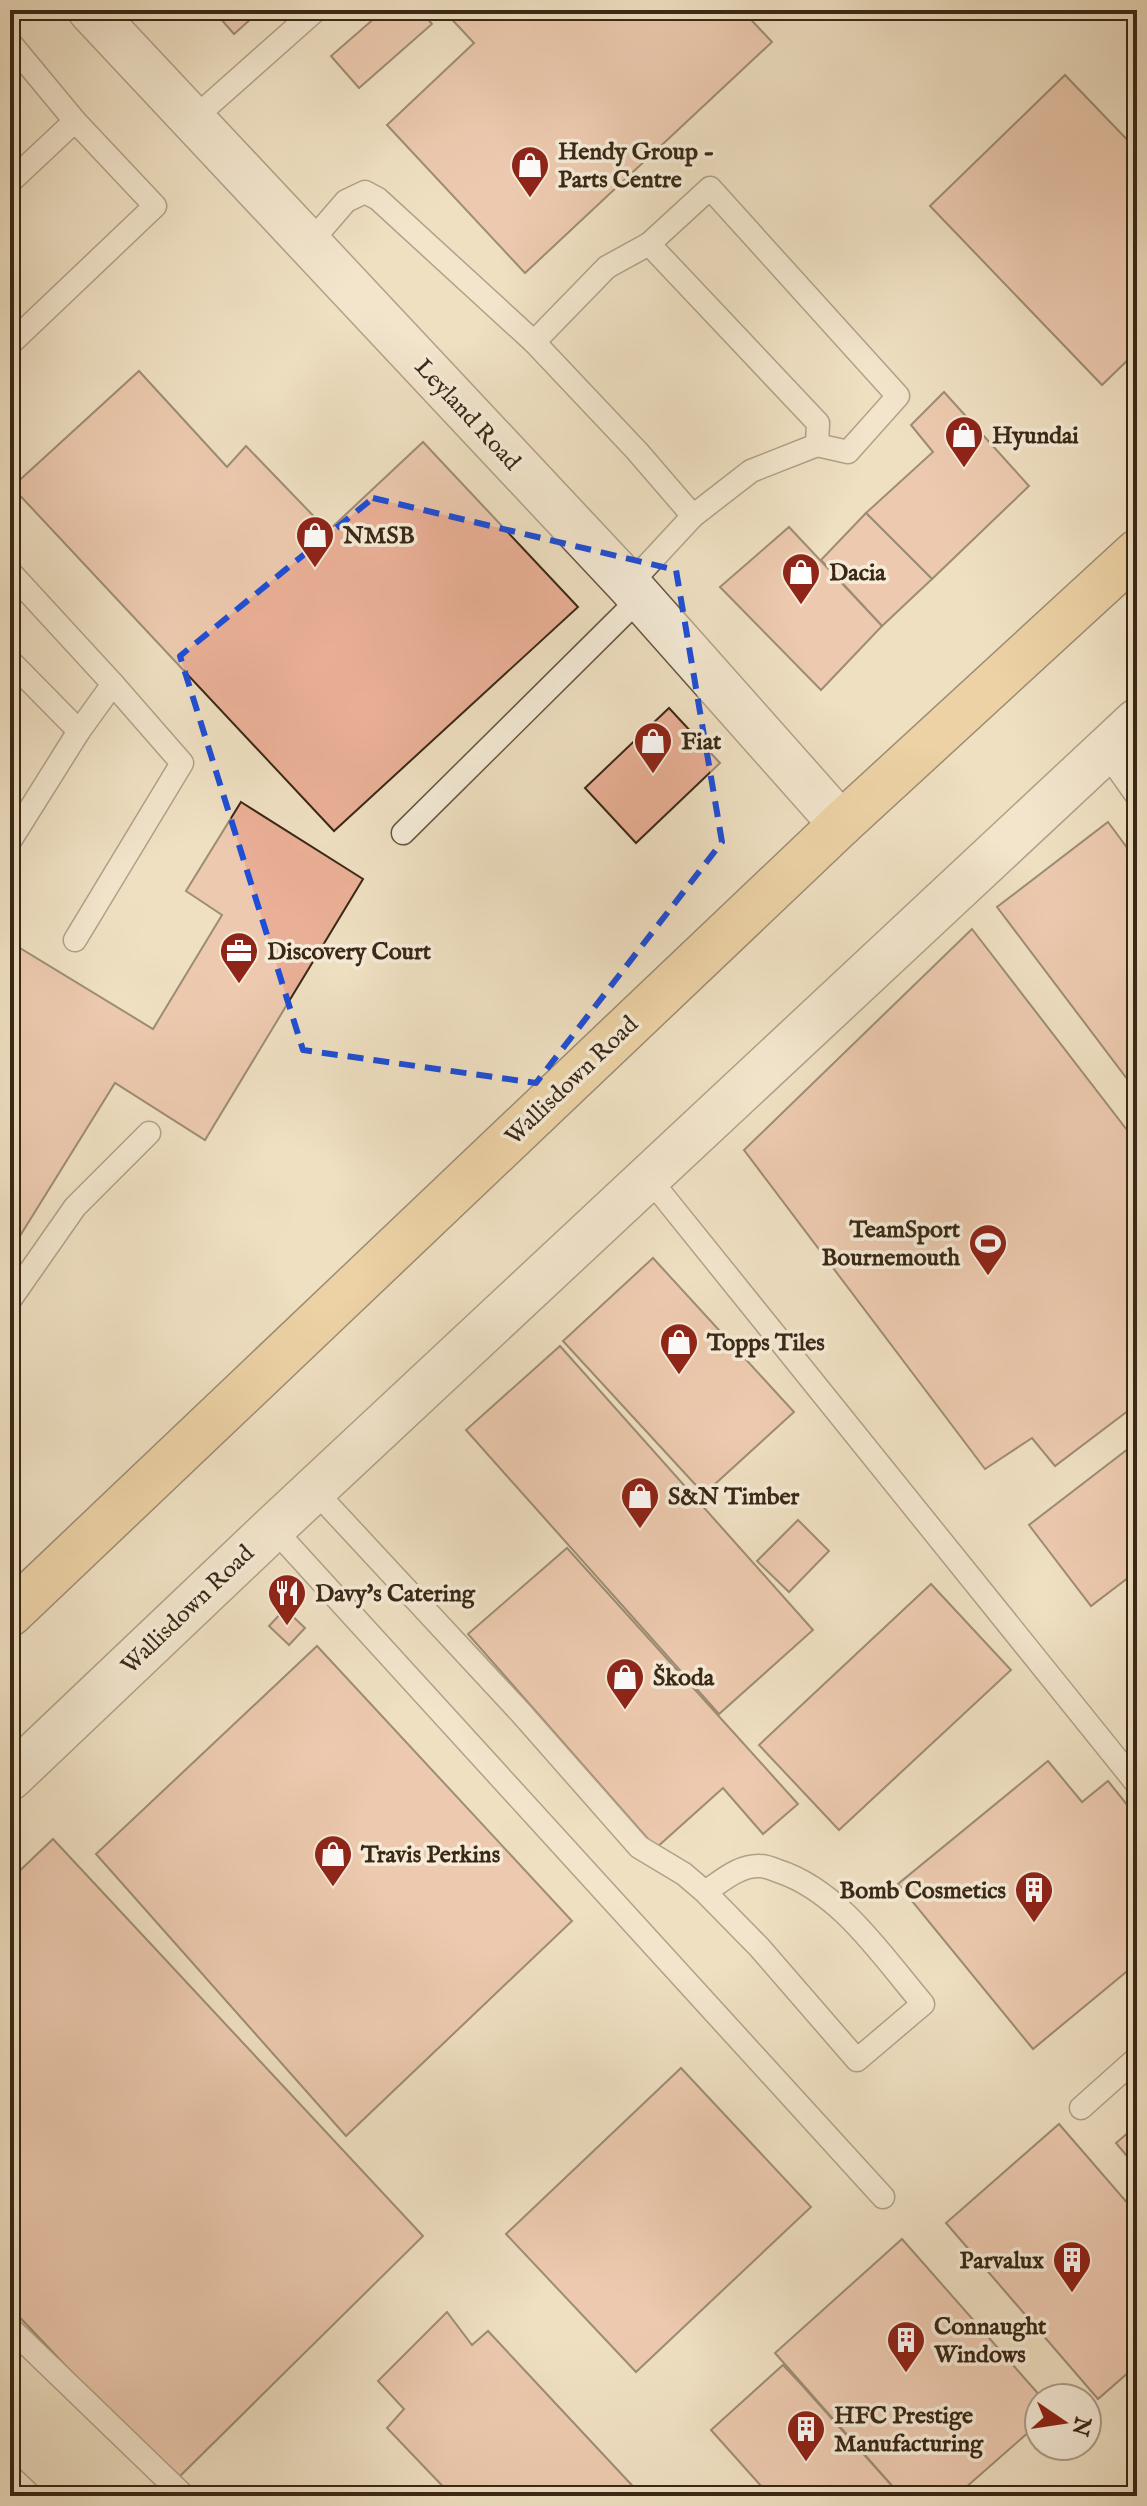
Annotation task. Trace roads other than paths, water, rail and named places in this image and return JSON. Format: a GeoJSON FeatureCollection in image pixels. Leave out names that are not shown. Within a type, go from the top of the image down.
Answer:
{"type":"FeatureCollection","features":[{"type":"Feature","properties":{"kind":"main road","name":"Wallisdown Road"},"geometry":{"type":"LineString","coordinates":[[11,1612],[841,824],[1137,552]]}},
{"type":"Feature","properties":{"kind":"street","name":"Leyland Road"},"geometry":{"type":"LineString","coordinates":[[90,10],[635,592],[841,824]]}},
{"type":"Feature","properties":{"kind":"street","name":"Wallisdown Road"},"geometry":{"type":"LineString","coordinates":[[10,1778],[273,1528],[1137,721]]}},
{"type":"Feature","properties":{"kind":"lane"},"geometry":{"type":"LineString","coordinates":[[191,121],[316,10]]}},
{"type":"Feature","properties":{"kind":"lane"},"geometry":{"type":"LineString","coordinates":[[10,344],[155,206],[75,121],[12,45]]}},
{"type":"Feature","properties":{"kind":"lane"},"geometry":{"type":"LineString","coordinates":[[10,182],[75,121]]}},
{"type":"Feature","properties":{"kind":"lane"},"geometry":{"type":"LineString","coordinates":[[403,833],[635,592],[693,516],[751,471],[817,445],[848,452],[898,396],[710,188],[649,244],[607,267],[534,342]]}},
{"type":"Feature","properties":{"kind":"lane"},"geometry":{"type":"LineString","coordinates":[[308,245],[346,201],[365,192],[378,199],[534,342],[637,451],[693,516]]}},
{"type":"Feature","properties":{"kind":"lane"},"geometry":{"type":"LineString","coordinates":[[649,244],[818,423],[817,445]]}},
{"type":"Feature","properties":{"kind":"lane"},"geometry":{"type":"LineString","coordinates":[[10,572],[182,763],[75,940]]}},
{"type":"Feature","properties":{"kind":"lane"},"geometry":{"type":"LineString","coordinates":[[10,661],[79,731]]}},
{"type":"Feature","properties":{"kind":"lane"},"geometry":{"type":"LineString","coordinates":[[10,841],[79,731],[113,684]]}},
{"type":"Feature","properties":{"kind":"lane"},"geometry":{"type":"LineString","coordinates":[[1105,751],[1137,796]]}},
{"type":"Feature","properties":{"kind":"lane"},"geometry":{"type":"LineString","coordinates":[[10,1300],[75,1207],[149,1133]]}},
{"type":"Feature","properties":{"kind":"lane"},"geometry":{"type":"LineString","coordinates":[[648,1177],[1137,1784]]}},
{"type":"Feature","properties":{"kind":"lane"},"geometry":{"type":"LineString","coordinates":[[314,1490],[521,1713],[639,1847],[684,1874],[705,1892],[759,1947],[857,2060],[923,2004],[837,1905],[814,1887],[761,1866],[738,1870],[705,1892]]}},
{"type":"Feature","properties":{"kind":"lane"},"geometry":{"type":"LineString","coordinates":[[273,1528],[883,2197]]}},
{"type":"Feature","properties":{"kind":"lane"},"geometry":{"type":"LineString","coordinates":[[1081,2108],[1137,2058]]}},
{"type":"Feature","properties":{"kind":"lane"},"geometry":{"type":"LineString","coordinates":[[10,2328],[184,2496]]}},
{"type":"Feature","properties":{"kind":"lane"},"geometry":{"type":"LineString","coordinates":[[10,2476],[31,2496]]}},
{"type":"Feature","properties":{"kind":"place","name":"Hendy Group - Parts Centre"},"geometry":{"type":"Point","coordinates":[530,199]}},
{"type":"Feature","properties":{"kind":"place","name":"Hyundai"},"geometry":{"type":"Point","coordinates":[964,469]}},
{"type":"Feature","properties":{"kind":"place","name":"NMSB"},"geometry":{"type":"Point","coordinates":[315,569]}},
{"type":"Feature","properties":{"kind":"place","name":"Dacia"},"geometry":{"type":"Point","coordinates":[801,606]}},
{"type":"Feature","properties":{"kind":"place","name":"Fiat"},"geometry":{"type":"Point","coordinates":[653,775]}},
{"type":"Feature","properties":{"kind":"place","name":"Discovery Court"},"geometry":{"type":"Point","coordinates":[239,985]}},
{"type":"Feature","properties":{"kind":"place","name":"TeamSport Bournemouth"},"geometry":{"type":"Point","coordinates":[988,1277]}},
{"type":"Feature","properties":{"kind":"place","name":"Topps Tiles"},"geometry":{"type":"Point","coordinates":[679,1376]}},
{"type":"Feature","properties":{"kind":"place","name":"S&N Timber"},"geometry":{"type":"Point","coordinates":[640,1530]}},
{"type":"Feature","properties":{"kind":"place","name":"Davy's Catering"},"geometry":{"type":"Point","coordinates":[287,1627]}},
{"type":"Feature","properties":{"kind":"place","name":"Škoda"},"geometry":{"type":"Point","coordinates":[625,1711]}},
{"type":"Feature","properties":{"kind":"place","name":"Travis Perkins"},"geometry":{"type":"Point","coordinates":[333,1888]}},
{"type":"Feature","properties":{"kind":"place","name":"Bomb Cosmetics"},"geometry":{"type":"Point","coordinates":[1034,1924]}},
{"type":"Feature","properties":{"kind":"place","name":"Parvalux"},"geometry":{"type":"Point","coordinates":[1072,2294]}},
{"type":"Feature","properties":{"kind":"place","name":"Connaught Windows"},"geometry":{"type":"Point","coordinates":[906,2374]}},
{"type":"Feature","properties":{"kind":"place","name":"HFC Prestige Manufacturing"},"geometry":{"type":"Point","coordinates":[806,2463]}}]}
